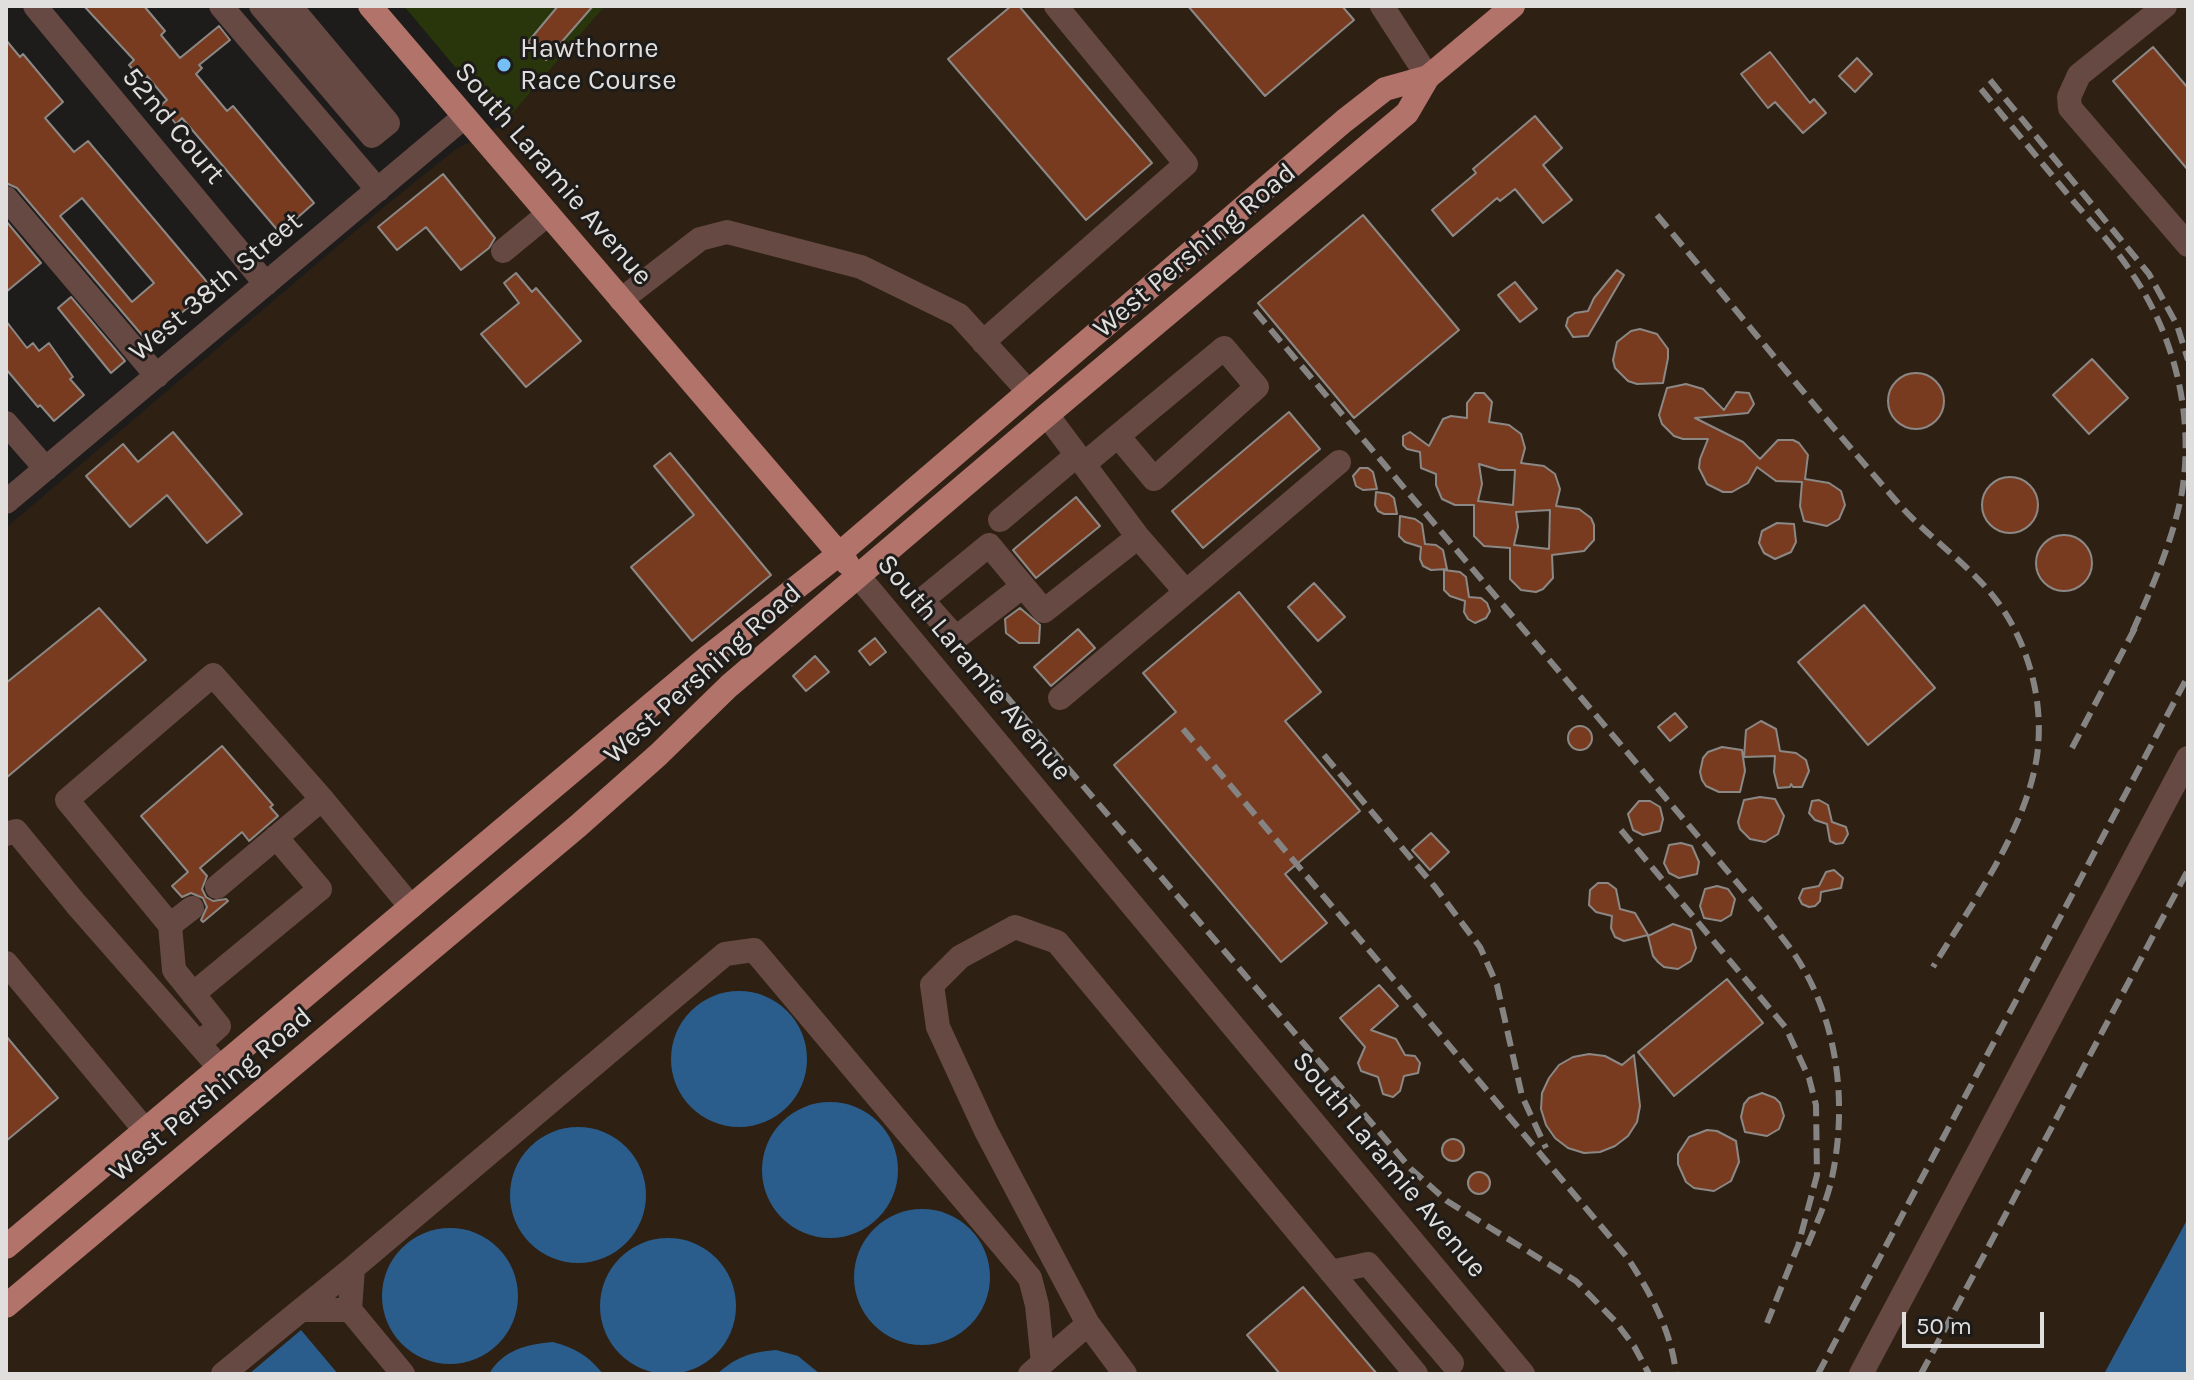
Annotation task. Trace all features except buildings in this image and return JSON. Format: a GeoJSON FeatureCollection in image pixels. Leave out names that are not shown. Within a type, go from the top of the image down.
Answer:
{"type":"FeatureCollection","features":[{"type":"Feature","properties":{"kind":"main road","name":"South Laramie Avenue"},"geometry":{"type":"LineString","coordinates":[[370,6],[859,577]]}},
{"type":"Feature","properties":{"kind":"main road","name":"West Pershing Road"},"geometry":{"type":"LineString","coordinates":[[6,1306],[578,826],[729,686],[1407,113],[1428,77],[1513,6]]}},
{"type":"Feature","properties":{"kind":"main road","name":"West Pershing Road"},"geometry":{"type":"LineString","coordinates":[[6,1247],[708,657],[839,554],[1027,390],[1385,89],[1428,77]]}},
{"type":"Feature","properties":{"kind":"main road"},"geometry":{"type":"LineString","coordinates":[[1027,390],[1047,415]]}},
{"type":"Feature","properties":{"kind":"street","name":"52nd Court"},"geometry":{"type":"LineString","coordinates":[[35,6],[266,284]]}},
{"type":"Feature","properties":{"kind":"street"},"geometry":{"type":"LineString","coordinates":[[221,6],[378,190]]}},
{"type":"Feature","properties":{"kind":"street"},"geometry":{"type":"LineString","coordinates":[[261,6],[372,136],[388,123],[290,6]]}},
{"type":"Feature","properties":{"kind":"street"},"geometry":{"type":"LineString","coordinates":[[983,342],[1186,164],[1056,6]]}},
{"type":"Feature","properties":{"kind":"street"},"geometry":{"type":"LineString","coordinates":[[1382,6],[1428,77]]}},
{"type":"Feature","properties":{"kind":"street"},"geometry":{"type":"LineString","coordinates":[[2165,6],[2079,75],[2069,97],[2070,108],[2188,245]]}},
{"type":"Feature","properties":{"kind":"street","name":"West 38th Street"},"geometry":{"type":"LineString","coordinates":[[6,502],[464,117]]}},
{"type":"Feature","properties":{"kind":"street"},"geometry":{"type":"LineString","coordinates":[[6,198],[157,376]]}},
{"type":"Feature","properties":{"kind":"street"},"geometry":{"type":"LineString","coordinates":[[503,251],[548,214]]}},
{"type":"Feature","properties":{"kind":"street"},"geometry":{"type":"LineString","coordinates":[[621,300],[700,239],[727,232],[861,267],[959,315],[1027,390]]}},
{"type":"Feature","properties":{"kind":"street"},"geometry":{"type":"LineString","coordinates":[[1000,520],[1080,459],[1118,436],[1224,348],[1257,387],[1154,479],[1118,436]]}},
{"type":"Feature","properties":{"kind":"street"},"geometry":{"type":"LineString","coordinates":[[1047,415],[1138,537],[1186,592]]}},
{"type":"Feature","properties":{"kind":"street"},"geometry":{"type":"LineString","coordinates":[[6,423],[46,469]]}},
{"type":"Feature","properties":{"kind":"street"},"geometry":{"type":"LineString","coordinates":[[1060,698],[1339,462]]}},
{"type":"Feature","properties":{"kind":"street"},"geometry":{"type":"LineString","coordinates":[[1023,586],[1044,611],[1138,537]]}},
{"type":"Feature","properties":{"kind":"street","name":"South Laramie Avenue"},"geometry":{"type":"LineString","coordinates":[[859,577],[1523,1374]]}},
{"type":"Feature","properties":{"kind":"street"},"geometry":{"type":"LineString","coordinates":[[199,1044],[219,1026],[174,970],[170,925],[67,800],[213,675],[322,799],[411,907]]}},
{"type":"Feature","properties":{"kind":"street"},"geometry":{"type":"LineString","coordinates":[[1861,1374],[2188,758]]}},
{"type":"Feature","properties":{"kind":"street"},"geometry":{"type":"LineString","coordinates":[[217,887],[322,799]]}},
{"type":"Feature","properties":{"kind":"street"},"geometry":{"type":"LineString","coordinates":[[6,834],[16,831],[219,1067]]}},
{"type":"Feature","properties":{"kind":"street"},"geometry":{"type":"LineString","coordinates":[[193,994],[320,889],[276,837]]}},
{"type":"Feature","properties":{"kind":"street"},"geometry":{"type":"LineString","coordinates":[[170,925],[192,908]]}},
{"type":"Feature","properties":{"kind":"street"},"geometry":{"type":"LineString","coordinates":[[1125,1374],[1088,1324],[986,1131],[938,1027],[932,985],[960,957],[1015,927],[1057,942],[1416,1374]]}},
{"type":"Feature","properties":{"kind":"street"},"geometry":{"type":"LineString","coordinates":[[223,1374],[725,954],[754,950],[1030,1278],[1037,1305],[1037,1368]]}},
{"type":"Feature","properties":{"kind":"street"},"geometry":{"type":"LineString","coordinates":[[6,963],[145,1130]]}},
{"type":"Feature","properties":{"kind":"street"},"geometry":{"type":"LineString","coordinates":[[1331,1272],[1368,1264],[1451,1370]]}},
{"type":"Feature","properties":{"kind":"street"},"geometry":{"type":"LineString","coordinates":[[353,1268],[350,1310],[403,1374]]}},
{"type":"Feature","properties":{"kind":"street"},"geometry":{"type":"LineString","coordinates":[[301,1310],[350,1310]]}},
{"type":"Feature","properties":{"kind":"street"},"geometry":{"type":"LineString","coordinates":[[1037,1368],[1088,1324]]}},
{"type":"Feature","properties":{"kind":"shaded area"},"geometry":{"type":"Polygon","coordinates":[[[605,6],[2188,6],[2188,1218],[2104,1374],[6,1374],[6,528],[385,206],[455,150],[503,124],[605,6]]]}},
{"type":"Feature","properties":{"kind":"green space","name":"Hawthorne Race Course"},"geometry":{"type":"Polygon","coordinates":[[[404,6],[605,6],[503,124],[404,6]]]}},
{"type":"Feature","properties":{"kind":"water"},"geometry":{"type":"Polygon","coordinates":[[[739,991],[765,997],[787,1011],[801,1033],[807,1059],[801,1085],[787,1107],[765,1121],[739,1127],[713,1121],[691,1107],[677,1085],[671,1059],[677,1033],[691,1011],[713,997],[739,991]]]}},
{"type":"Feature","properties":{"kind":"water"},"geometry":{"type":"Polygon","coordinates":[[[830,1102],[856,1108],[878,1122],[892,1144],[898,1170],[892,1196],[878,1218],[856,1232],[830,1238],[804,1232],[782,1218],[768,1196],[762,1170],[768,1144],[782,1122],[804,1108],[830,1102]]]}},
{"type":"Feature","properties":{"kind":"water"},"geometry":{"type":"Polygon","coordinates":[[[578,1127],[604,1133],[626,1147],[640,1169],[646,1195],[640,1221],[626,1243],[604,1257],[578,1263],[552,1257],[530,1243],[516,1221],[510,1195],[516,1169],[530,1147],[552,1133],[578,1127]]]}},
{"type":"Feature","properties":{"kind":"water"},"geometry":{"type":"Polygon","coordinates":[[[922,1209],[948,1215],[970,1229],[984,1251],[990,1277],[984,1303],[970,1325],[948,1339],[922,1345],[896,1339],[874,1325],[860,1303],[854,1277],[860,1251],[874,1229],[896,1215],[922,1209]]]}},
{"type":"Feature","properties":{"kind":"water"},"geometry":{"type":"Polygon","coordinates":[[[2188,1218],[2188,1374],[2104,1374],[2188,1218]]]}},
{"type":"Feature","properties":{"kind":"water"},"geometry":{"type":"Polygon","coordinates":[[[450,1228],[476,1234],[498,1248],[512,1270],[518,1296],[512,1322],[498,1344],[476,1358],[450,1364],[424,1358],[402,1344],[388,1322],[382,1296],[388,1270],[402,1248],[424,1234],[450,1228]]]}},
{"type":"Feature","properties":{"kind":"water"},"geometry":{"type":"Polygon","coordinates":[[[668,1238],[694,1244],[716,1258],[730,1280],[736,1306],[730,1332],[716,1354],[694,1368],[668,1374],[642,1368],[620,1354],[606,1332],[600,1306],[606,1280],[620,1258],[642,1244],[668,1238]]]}},
{"type":"Feature","properties":{"kind":"water"},"geometry":{"type":"Polygon","coordinates":[[[301,1330],[338,1374],[249,1374],[301,1330]]]}},
{"type":"Feature","properties":{"kind":"water"},"geometry":{"type":"Polygon","coordinates":[[[553,1342],[581,1354],[603,1374],[489,1374],[501,1359],[516,1350],[553,1342]]]}},
{"type":"Feature","properties":{"kind":"water"},"geometry":{"type":"Polygon","coordinates":[[[776,1350],[798,1356],[820,1374],[717,1374],[744,1356],[776,1350]]]}},
{"type":"Feature","properties":{"kind":"railway"},"geometry":{"type":"LineString","coordinates":[[1990,80],[2149,274],[2177,325],[2188,360]]}},
{"type":"Feature","properties":{"kind":"railway"},"geometry":{"type":"LineString","coordinates":[[1981,89],[2128,268],[2149,302],[2171,354],[2183,409],[2185,464],[2182,492],[2167,547],[2131,635]]}},
{"type":"Feature","properties":{"kind":"railway"},"geometry":{"type":"LineString","coordinates":[[1657,215],[1898,503],[1993,596],[2022,644],[2033,680],[2039,718],[2037,756],[2031,784],[1995,866],[1933,967]]}},
{"type":"Feature","properties":{"kind":"railway"},"geometry":{"type":"LineString","coordinates":[[1255,311],[1767,918],[1803,968],[1825,1018],[1837,1072],[1839,1100],[1839,1128],[1831,1182],[1805,1251]]}},
{"type":"Feature","properties":{"kind":"railway"},"geometry":{"type":"LineString","coordinates":[[2072,748],[2135,628]]}},
{"type":"Feature","properties":{"kind":"railway"},"geometry":{"type":"LineString","coordinates":[[989,676],[1411,1169],[1447,1201],[1576,1281],[1615,1321],[1634,1346],[1649,1374]]}},
{"type":"Feature","properties":{"kind":"railway"},"geometry":{"type":"LineString","coordinates":[[1818,1374],[2188,676]]}},
{"type":"Feature","properties":{"kind":"railway"},"geometry":{"type":"LineString","coordinates":[[1183,729],[1627,1257],[1659,1313],[1670,1343],[1676,1374]]}},
{"type":"Feature","properties":{"kind":"railway"},"geometry":{"type":"LineString","coordinates":[[1324,755],[1435,887],[1480,947],[1497,985],[1522,1096],[1546,1148]]}},
{"type":"Feature","properties":{"kind":"railway"},"geometry":{"type":"LineString","coordinates":[[1621,830],[1786,1028],[1809,1078],[1816,1105],[1817,1175],[1798,1246],[1767,1323]]}},
{"type":"Feature","properties":{"kind":"railway"},"geometry":{"type":"LineString","coordinates":[[1921,1374],[2188,870]]}},
{"type":"Feature","properties":{"kind":"place","name":"Hawthorne Race Course"},"geometry":{"type":"Point","coordinates":[504,65]}}]}
